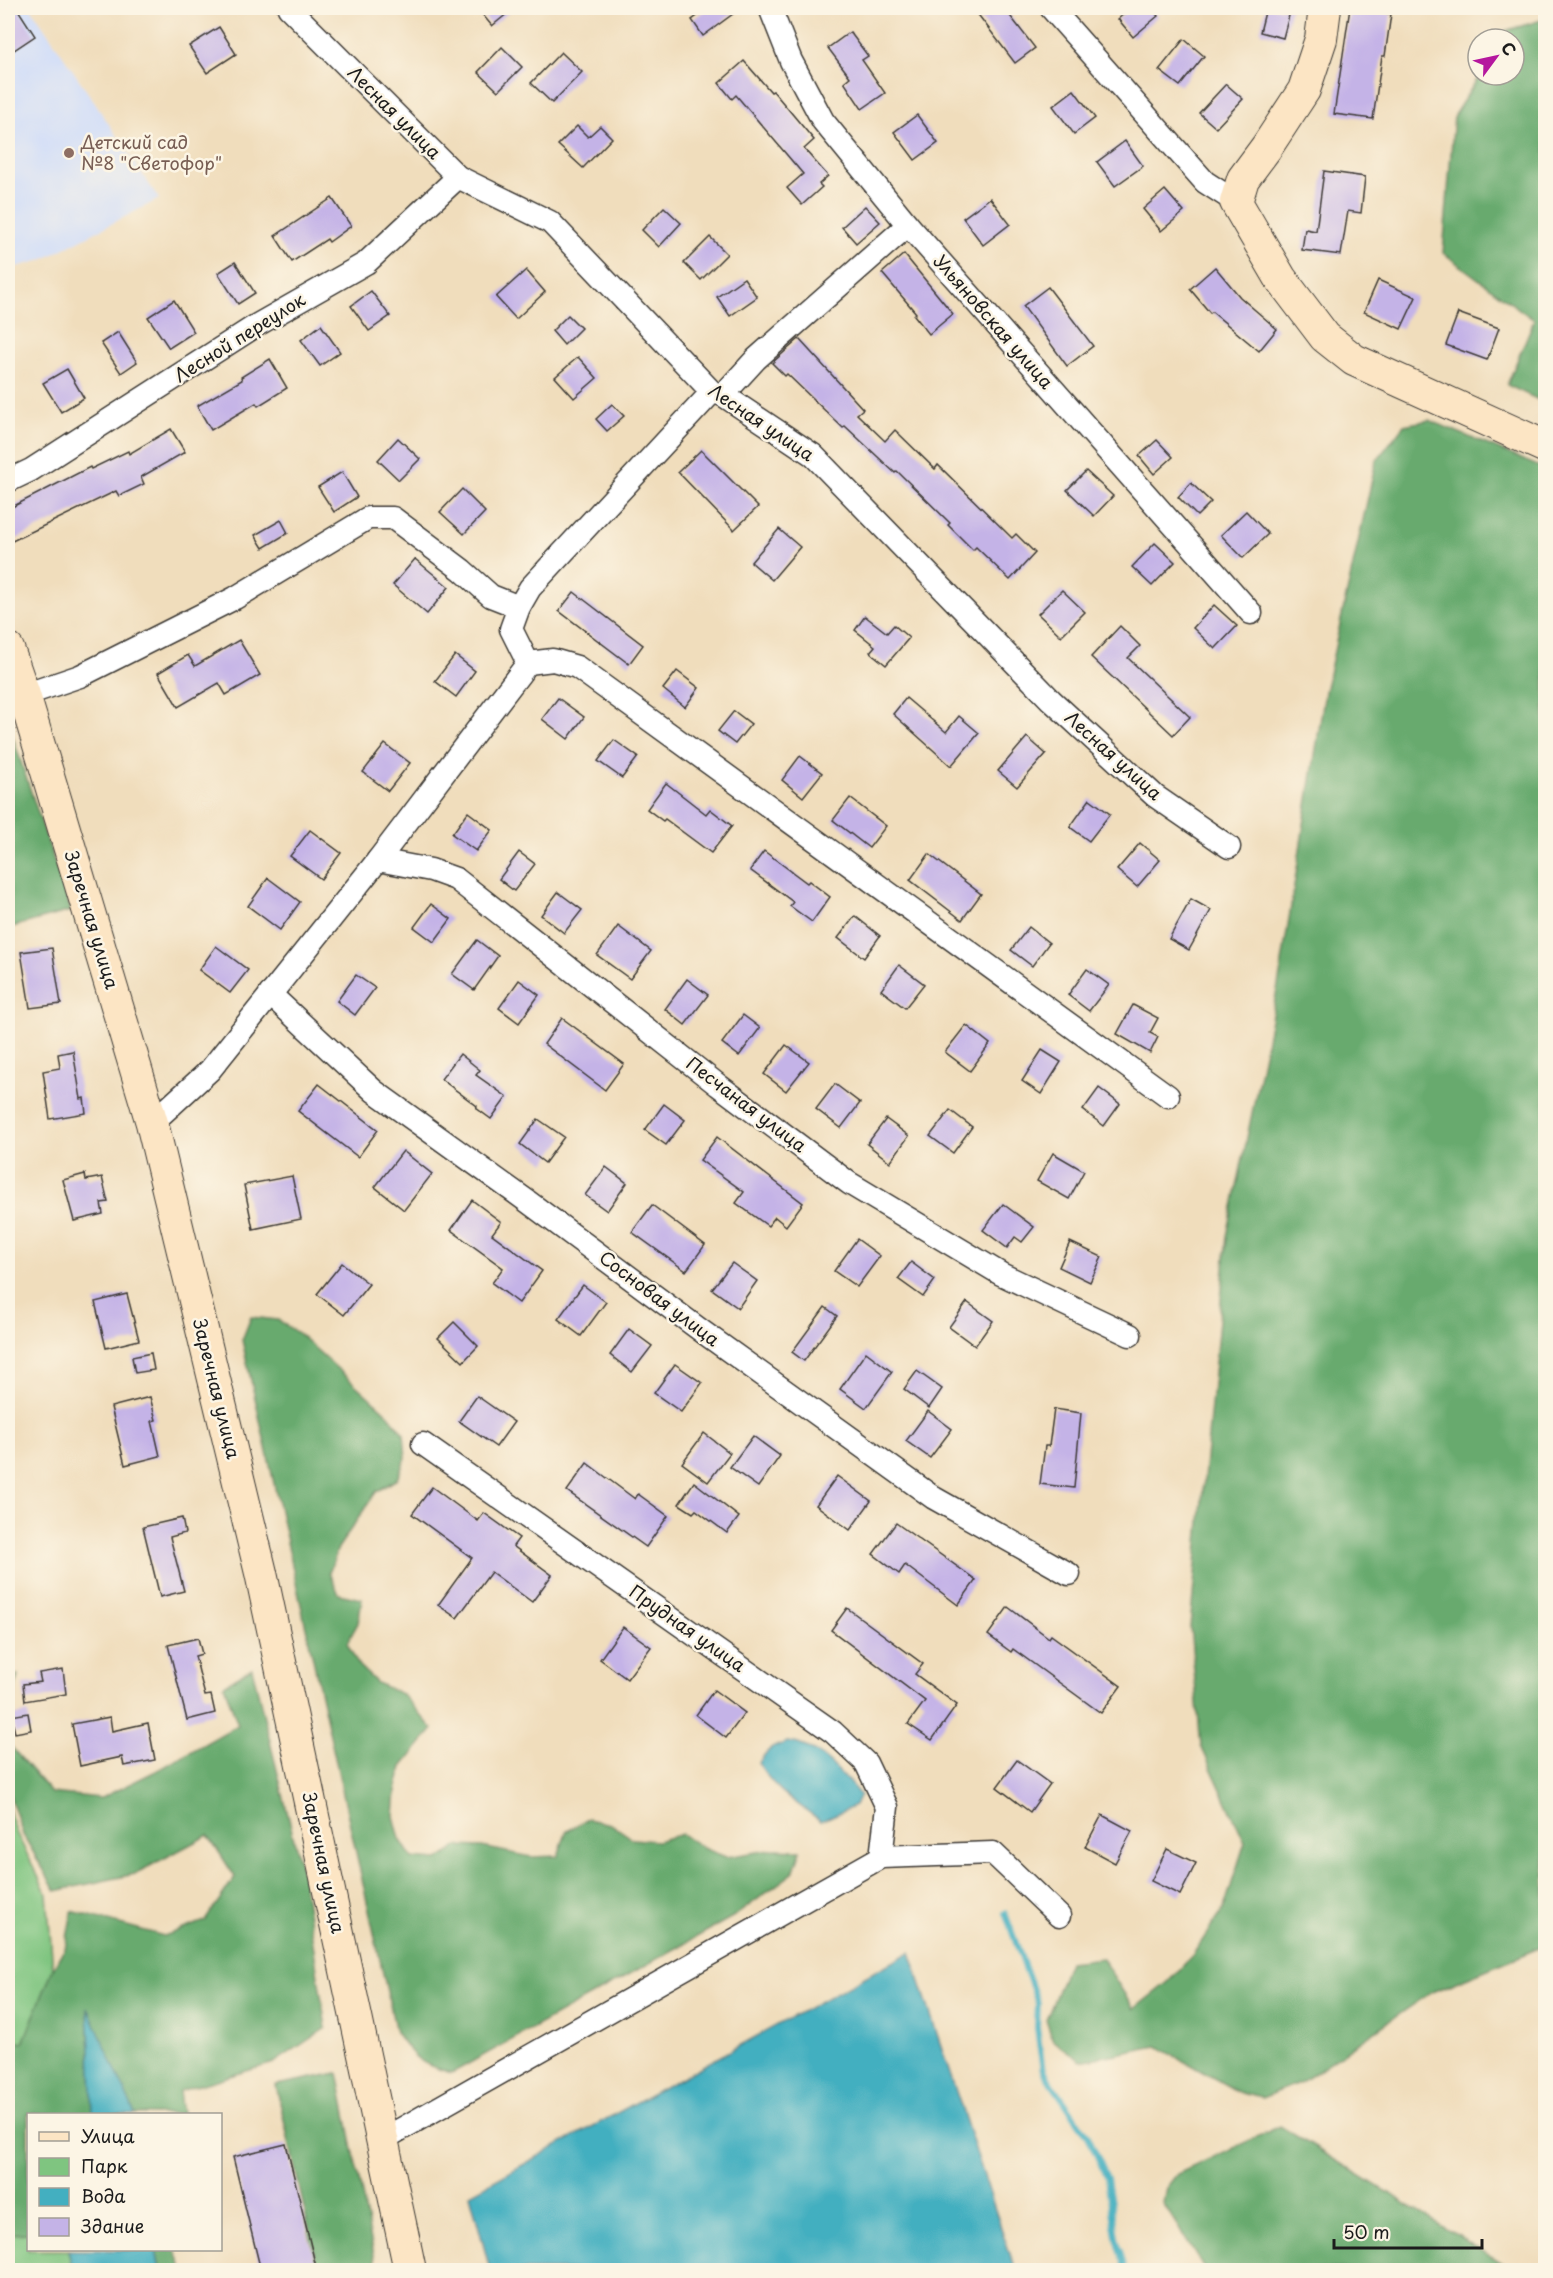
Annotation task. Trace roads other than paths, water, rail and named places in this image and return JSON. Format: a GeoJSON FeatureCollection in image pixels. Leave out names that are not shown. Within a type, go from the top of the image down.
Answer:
{"type":"FeatureCollection","features":[{"type":"Feature","properties":{"kind":"main road"},"geometry":{"type":"LineString","coordinates":[[1325,8],[1321,39],[1304,90],[1243,179],[1236,202],[1281,279],[1325,337],[1354,360],[1545,447]]}},
{"type":"Feature","properties":{"kind":"main road","name":"Заречная улица"},"geometry":{"type":"LineString","coordinates":[[8,649],[24,695],[152,1124],[261,1573],[410,2271]]}},
{"type":"Feature","properties":{"kind":"street","name":"Лесная улица"},"geometry":{"type":"LineString","coordinates":[[289,8],[458,177],[550,222],[717,394],[813,455],[1051,700],[1155,796],[1229,847]]}},
{"type":"Feature","properties":{"kind":"street","name":"Ульяновская улица"},"geometry":{"type":"LineString","coordinates":[[770,8],[790,61],[823,121],[908,225],[1251,613]]}},
{"type":"Feature","properties":{"kind":"street"},"geometry":{"type":"LineString","coordinates":[[1051,8],[1205,182],[1236,202]]}},
{"type":"Feature","properties":{"kind":"street","name":"Лесной переулок"},"geometry":{"type":"LineString","coordinates":[[8,482],[31,470],[257,325],[366,263],[458,177]]}},
{"type":"Feature","properties":{"kind":"street"},"geometry":{"type":"LineString","coordinates":[[528,663],[511,630],[519,607],[530,588],[717,394],[908,225]]}},
{"type":"Feature","properties":{"kind":"street"},"geometry":{"type":"LineString","coordinates":[[24,695],[80,676],[235,598],[368,518],[393,518],[462,570],[491,596],[519,607]]}},
{"type":"Feature","properties":{"kind":"street"},"geometry":{"type":"LineString","coordinates":[[152,1124],[210,1070],[378,860],[528,663],[553,660],[577,667],[1168,1096]]}},
{"type":"Feature","properties":{"kind":"street","name":"Песчаная улица"},"geometry":{"type":"LineString","coordinates":[[378,860],[431,870],[456,879],[718,1085],[849,1183],[1001,1274],[1130,1335]]}},
{"type":"Feature","properties":{"kind":"street","name":"Сосновая улица"},"geometry":{"type":"LineString","coordinates":[[270,994],[374,1091],[703,1332],[934,1498],[1070,1574]]}},
{"type":"Feature","properties":{"kind":"street","name":"Прудная улица"},"geometry":{"type":"LineString","coordinates":[[423,1444],[833,1732],[866,1763],[887,1807],[881,1857]]}},
{"type":"Feature","properties":{"kind":"street"},"geometry":{"type":"LineString","coordinates":[[382,2140],[881,1857],[993,1853],[1059,1916]]}},
{"type":"Feature","properties":{"kind":"water"},"geometry":{"type":"Polygon","coordinates":[[[788,1742],[809,1748],[837,1769],[860,1795],[855,1806],[821,1821],[778,1788],[759,1763],[770,1749],[788,1742]]]}},
{"type":"Feature","properties":{"kind":"water"},"geometry":{"type":"Polygon","coordinates":[[[910,1952],[1015,2270],[490,2270],[470,2194],[910,1952]]]}},
{"type":"Feature","properties":{"kind":"water"},"geometry":{"type":"Polygon","coordinates":[[[88,2008],[135,2113],[93,2113],[88,2008]]]}},
{"type":"Feature","properties":{"kind":"water"},"geometry":{"type":"Polygon","coordinates":[[[68,2251],[156,2251],[160,2270],[73,2270],[68,2251]]]}},
{"type":"Feature","properties":{"kind":"waterway"},"geometry":{"type":"LineString","coordinates":[[1005,1913],[1038,2003],[1037,2028],[1043,2071],[1088,2136],[1107,2178],[1116,2236],[1125,2270]]}},
{"type":"Feature","properties":{"kind":"place","name":"Детский сад №8 \"Светофор\""},"geometry":{"type":"Point","coordinates":[69,153]}}]}
